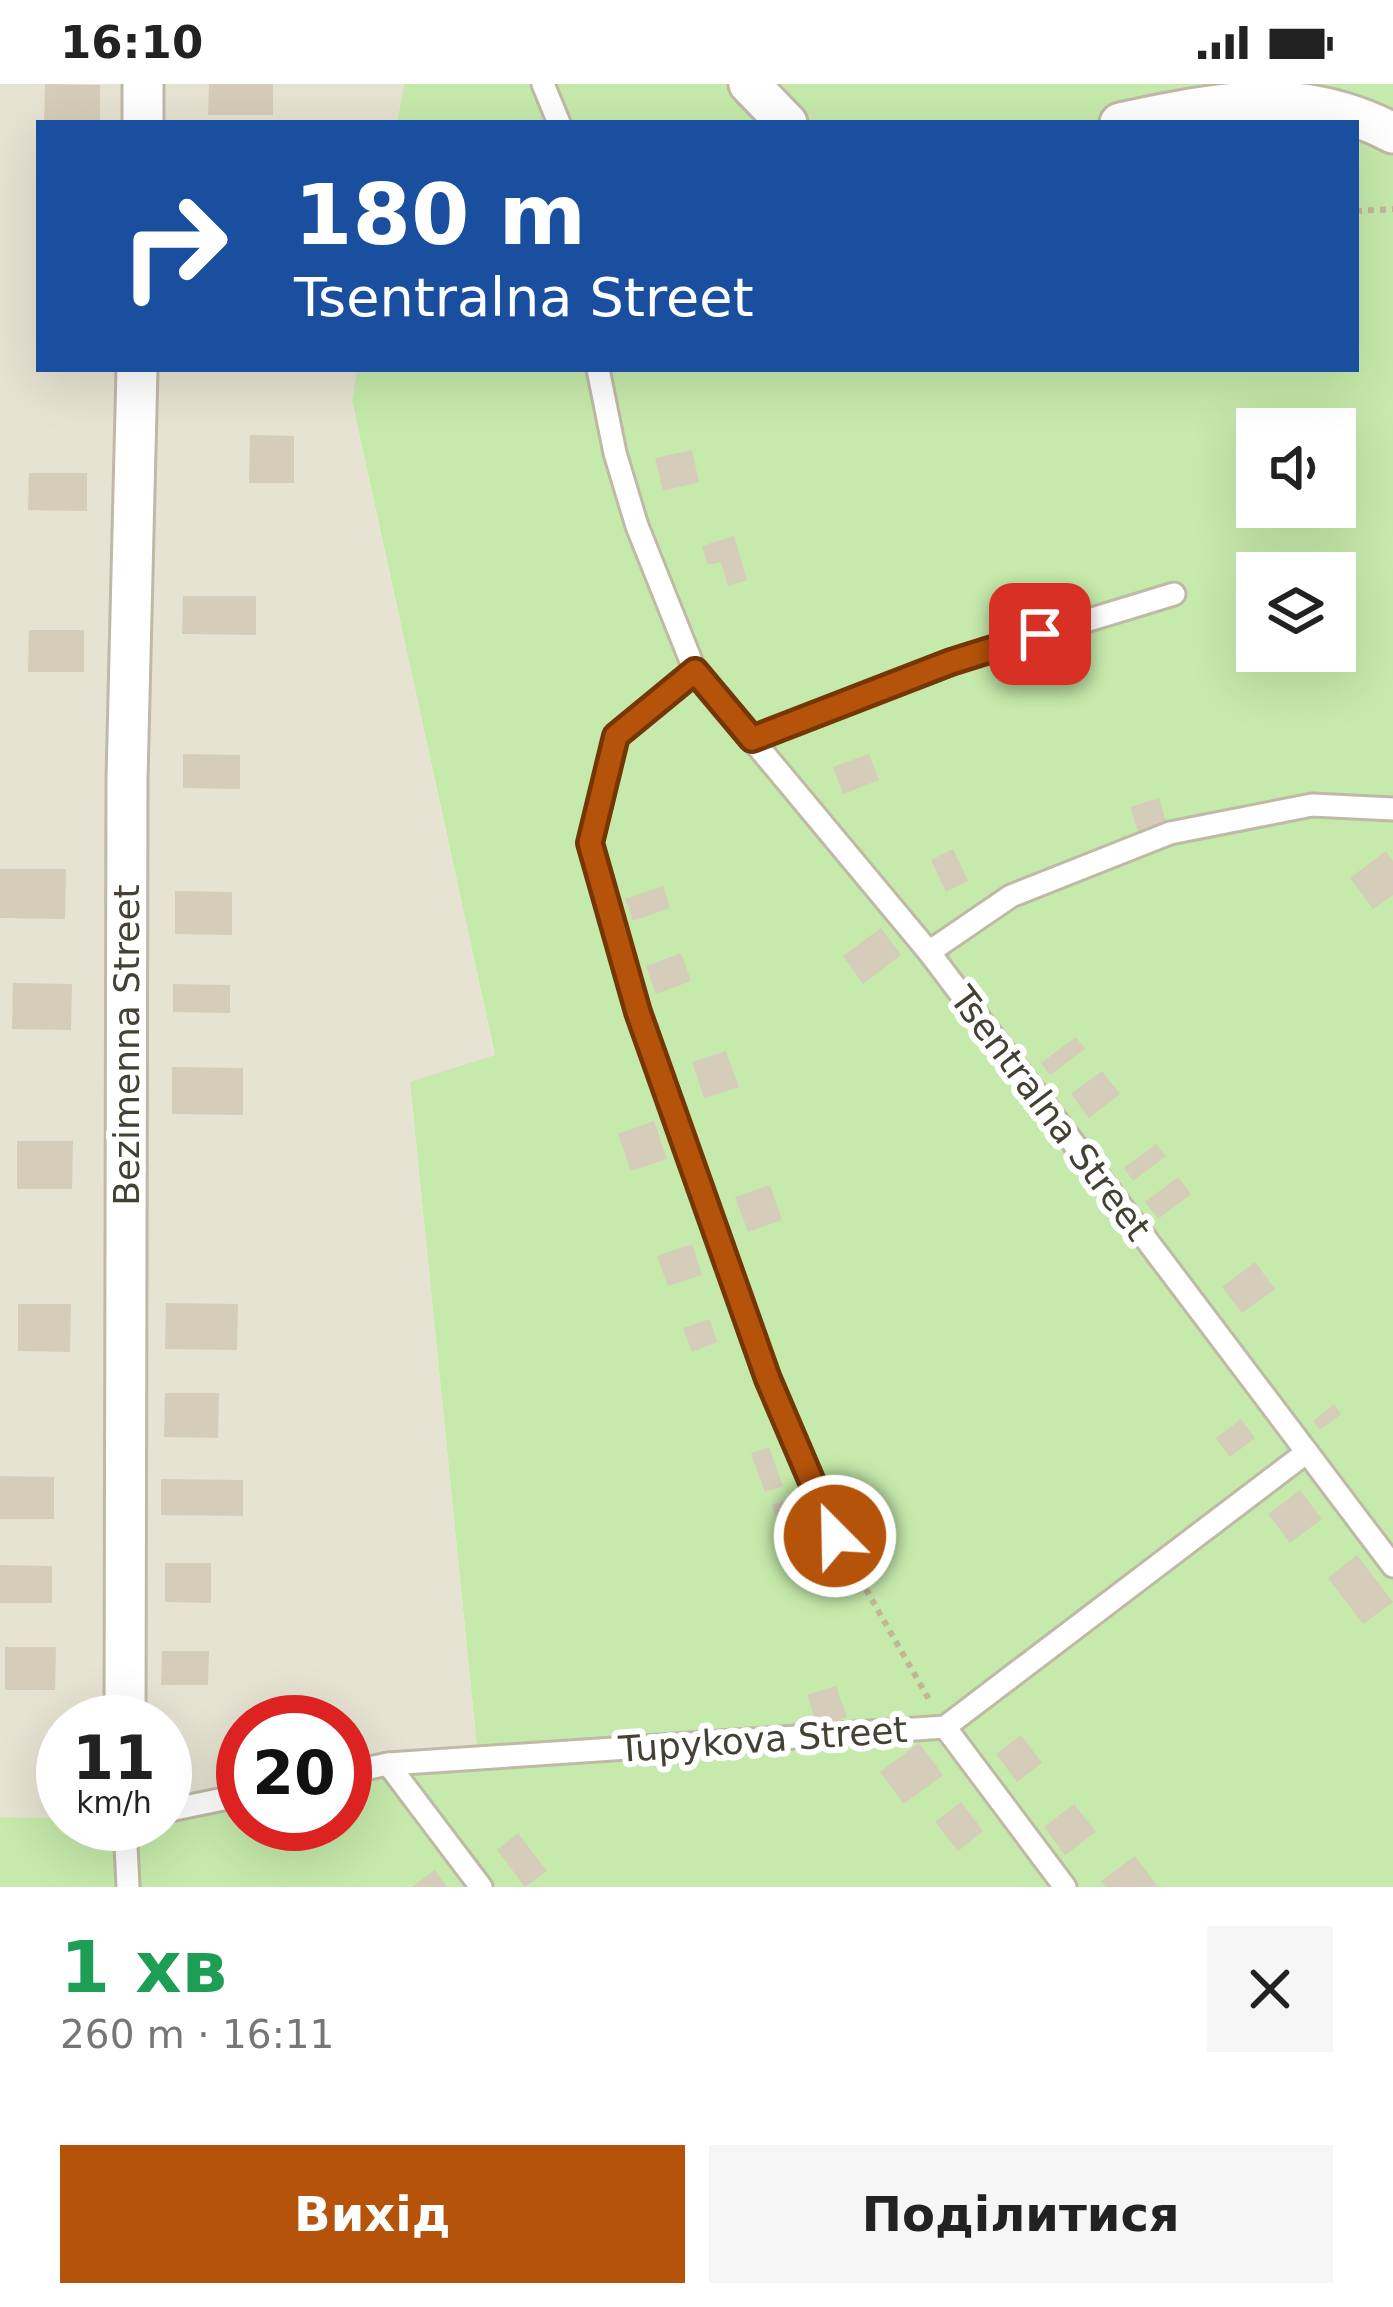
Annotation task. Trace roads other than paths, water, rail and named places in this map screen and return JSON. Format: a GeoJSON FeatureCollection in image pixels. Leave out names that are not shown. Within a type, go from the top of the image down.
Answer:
{"type":"FeatureCollection","features":[{"type":"Feature","properties":{"kind":"street"},"geometry":{"type":"LineString","coordinates":[[142,120],[143,84]]}},
{"type":"Feature","properties":{"kind":"street"},"geometry":{"type":"LineString","coordinates":[[749,84],[784,120]]}},
{"type":"Feature","properties":{"kind":"street"},"geometry":{"type":"LineString","coordinates":[[1134,120],[1264,93],[1309,95],[1348,107],[1393,133]]}},
{"type":"Feature","properties":{"kind":"street","name":"Bezimenna Street"},"geometry":{"type":"LineString","coordinates":[[124,1695],[127,778],[137,372]]}},
{"type":"Feature","properties":{"kind":"lane"},"geometry":{"type":"LineString","coordinates":[[543,84],[558,120]]}},
{"type":"Feature","properties":{"kind":"lane","name":"Tsentralna Street"},"geometry":{"type":"LineString","coordinates":[[599,372],[615,453],[637,526],[695,671],[929,952],[1393,1566]]}},
{"type":"Feature","properties":{"kind":"lane"},"geometry":{"type":"LineString","coordinates":[[752,739],[951,662],[1174,594]]}},
{"type":"Feature","properties":{"kind":"lane"},"geometry":{"type":"LineString","coordinates":[[695,671],[616,736],[590,843],[638,1012],[768,1379],[835,1536]]}},
{"type":"Feature","properties":{"kind":"lane"},"geometry":{"type":"LineString","coordinates":[[929,952],[1011,896],[1170,833],[1312,805],[1393,808]]}},
{"type":"Feature","properties":{"kind":"lane","name":"Tupykova Street"},"geometry":{"type":"LineString","coordinates":[[372,1767],[945,1727],[1307,1452]]}},
{"type":"Feature","properties":{"kind":"lane"},"geometry":{"type":"LineString","coordinates":[[945,1727],[1065,1887]]}},
{"type":"Feature","properties":{"kind":"lane"},"geometry":{"type":"LineString","coordinates":[[388,1764],[481,1887]]}},
{"type":"Feature","properties":{"kind":"lane"},"geometry":{"type":"LineString","coordinates":[[126,1851],[128,1887]]}}]}
